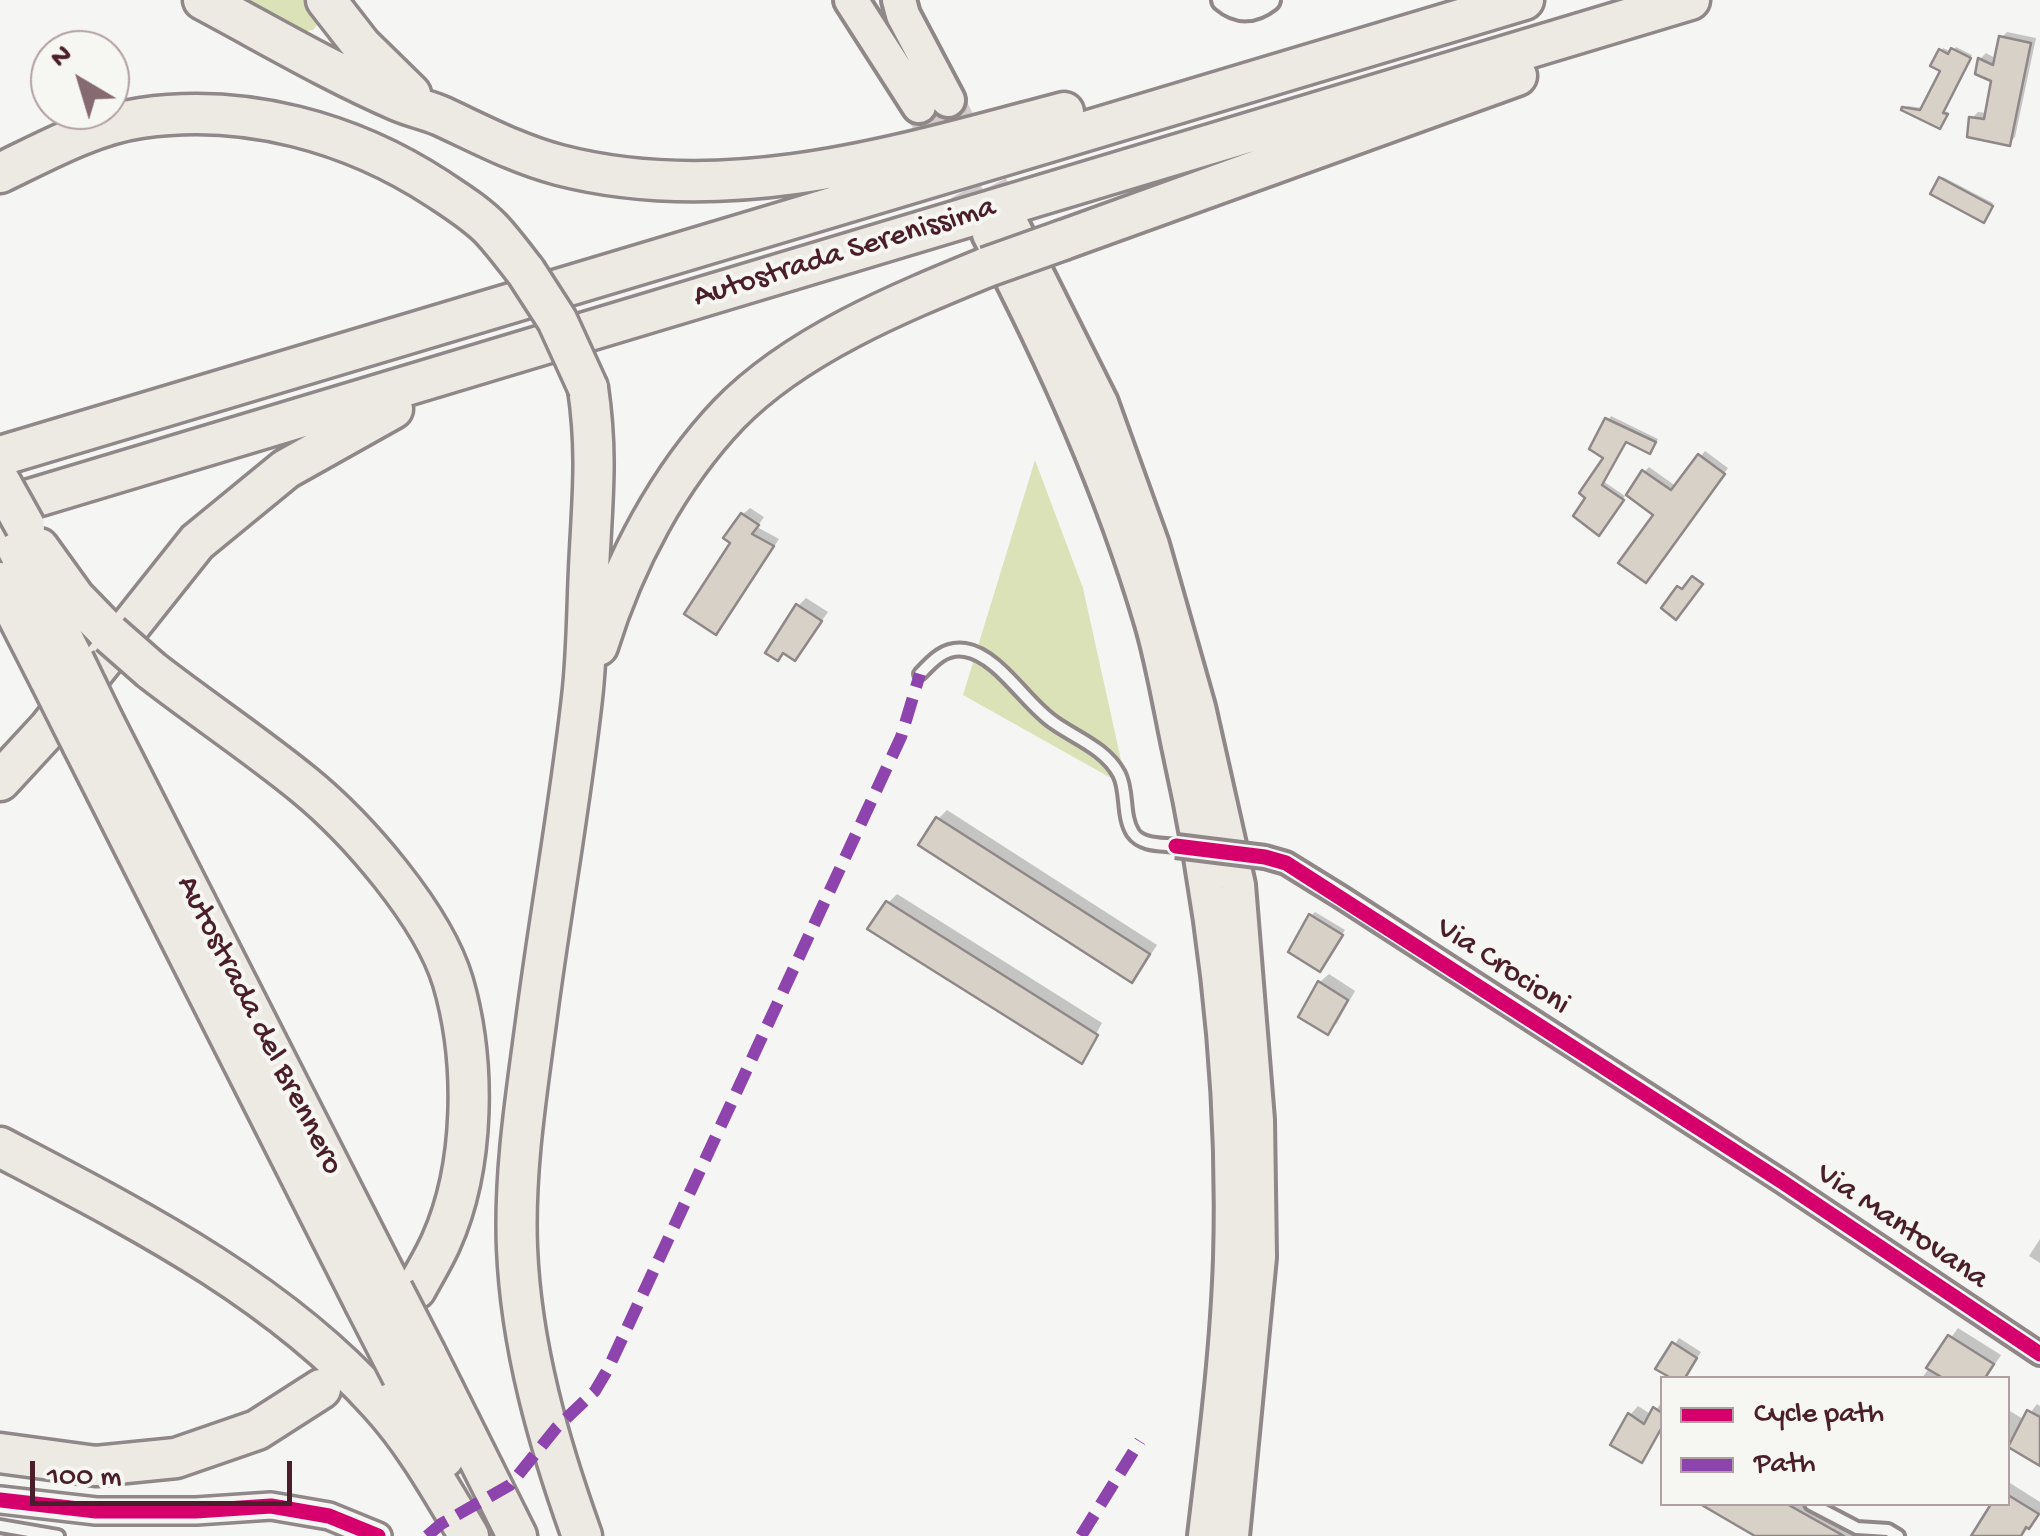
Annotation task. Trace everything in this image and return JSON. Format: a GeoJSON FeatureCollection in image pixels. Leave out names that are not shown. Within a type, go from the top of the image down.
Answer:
{"type":"FeatureCollection","features":[{"type":"Feature","properties":{"kind":"highway"},"geometry":{"type":"LineString","coordinates":[[203,0],[399,101],[498,144],[556,164],[639,179],[691,182],[789,176],[911,151],[1342,38],[1470,16]]}},
{"type":"Feature","properties":{"kind":"highway"},"geometry":{"type":"LineString","coordinates":[[326,0],[380,65],[436,114]]}},
{"type":"Feature","properties":{"kind":"highway"},"geometry":{"type":"LineString","coordinates":[[850,0],[934,95]]}},
{"type":"Feature","properties":{"kind":"highway"},"geometry":{"type":"LineString","coordinates":[[899,0],[934,95]]}},
{"type":"Feature","properties":{"kind":"highway"},"geometry":{"type":"LineString","coordinates":[[922,0],[934,95]]}},
{"type":"Feature","properties":{"kind":"highway","name":"Autostrada Serenissima"},"geometry":{"type":"LineString","coordinates":[[0,456],[1524,0]]}},
{"type":"Feature","properties":{"kind":"highway"},"geometry":{"type":"LineString","coordinates":[[582,696],[610,607],[640,542],[681,475],[730,413],[782,371],[996,243],[1064,240],[1516,77],[1685,1]]}},
{"type":"Feature","properties":{"kind":"highway","name":"Autostrada Serenissima"},"geometry":{"type":"LineString","coordinates":[[9,521],[750,283],[1685,1]]}},
{"type":"Feature","properties":{"kind":"highway"},"geometry":{"type":"LineString","coordinates":[[0,173],[92,132],[139,118],[227,116],[299,126],[362,148],[410,171],[491,229],[526,272],[557,320],[588,388],[596,483],[582,696],[520,1150],[517,1244],[529,1353],[562,1479],[582,1536]]}},
{"type":"Feature","properties":{"kind":"highway"},"geometry":{"type":"LineString","coordinates":[[996,243],[1052,356],[1092,450],[1152,625],[1196,824],[1222,1004],[1230,1123],[1231,1258],[1205,1536]]}},
{"type":"Feature","properties":{"kind":"highway"},"geometry":{"type":"LineString","coordinates":[[996,243],[1101,403],[1152,544],[1198,707],[1238,885],[1257,1120],[1259,1257],[1232,1536]]}},
{"type":"Feature","properties":{"kind":"highway"},"geometry":{"type":"LineString","coordinates":[[0,781],[48,728],[197,542],[286,469],[389,410],[588,348],[750,283]]}},
{"type":"Feature","properties":{"kind":"highway"},"geometry":{"type":"LineString","coordinates":[[0,481],[9,521],[110,634],[151,670],[305,785],[366,847],[420,912],[452,980],[468,1061],[466,1156],[442,1240],[391,1294]]}},
{"type":"Feature","properties":{"kind":"highway","name":"Autostrada del Brennero"},"geometry":{"type":"LineString","coordinates":[[9,521],[62,670],[92,732],[391,1294],[403,1378],[484,1536]]}},
{"type":"Feature","properties":{"kind":"highway","name":"Autostrada del Brennero"},"geometry":{"type":"LineString","coordinates":[[0,582],[32,646],[62,670]]}},
{"type":"Feature","properties":{"kind":"highway"},"geometry":{"type":"LineString","coordinates":[[0,596],[32,646]]}},
{"type":"Feature","properties":{"kind":"highway"},"geometry":{"type":"LineString","coordinates":[[0,1147],[142,1222],[256,1294],[330,1375]]}},
{"type":"Feature","properties":{"kind":"highway"},"geometry":{"type":"LineString","coordinates":[[0,1453],[96,1466],[176,1458],[256,1430],[330,1375],[403,1378],[423,1460],[469,1536]]}},
{"type":"Feature","properties":{"kind":"highway","name":"Autostrada del Brennero"},"geometry":{"type":"LineString","coordinates":[[403,1378],[518,1536]]}},
{"type":"Feature","properties":{"kind":"street"},"geometry":{"type":"LineString","coordinates":[[1223,0],[1244,10],[1254,10],[1269,0]]}},
{"type":"Feature","properties":{"kind":"street","name":"Via Crocioni"},"geometry":{"type":"LineString","coordinates":[[1176,846],[1265,856],[1286,863],[1781,1181]]}},
{"type":"Feature","properties":{"kind":"street","name":"Via Mantovana"},"geometry":{"type":"LineString","coordinates":[[1781,1181],[2040,1354]]}},
{"type":"Feature","properties":{"kind":"street"},"geometry":{"type":"LineString","coordinates":[[0,1500],[96,1511],[286,1507],[344,1521],[378,1536]]}},
{"type":"Feature","properties":{"kind":"lane","name":"Via Crocioni"},"geometry":{"type":"LineString","coordinates":[[920,674],[944,652],[957,649],[970,650],[990,661],[1050,721],[1104,755],[1118,771],[1134,833],[1143,842],[1176,846]]}},
{"type":"Feature","properties":{"kind":"lane"},"geometry":{"type":"LineString","coordinates":[[1815,1506],[1856,1528],[1888,1530],[1898,1536]]}},
{"type":"Feature","properties":{"kind":"lane"},"geometry":{"type":"LineString","coordinates":[[0,1526],[58,1536]]}},
{"type":"Feature","properties":{"kind":"green space"},"geometry":{"type":"Polygon","coordinates":[[[221,0],[314,0],[321,20],[313,30],[296,33],[221,0]]]}},
{"type":"Feature","properties":{"kind":"green space"},"geometry":{"type":"Polygon","coordinates":[[[1035,460],[1083,588],[1127,787],[963,695],[1035,460]]]}},
{"type":"Feature","properties":{"kind":"building"},"geometry":{"type":"Polygon","coordinates":[[[1999,36],[2031,43],[2010,146],[1967,137],[1969,117],[1984,119],[1991,81],[1975,74],[1978,58],[1993,65],[1999,36]]]}},
{"type":"Feature","properties":{"kind":"building"},"geometry":{"type":"Polygon","coordinates":[[[1951,48],[1971,58],[1943,113],[1948,114],[1940,129],[1901,110],[1920,110],[1940,71],[1930,66],[1939,49],[1948,54],[1951,48]]]}},
{"type":"Feature","properties":{"kind":"building"},"geometry":{"type":"Polygon","coordinates":[[[1939,177],[1993,206],[1984,223],[1930,194],[1939,177]]]}},
{"type":"Feature","properties":{"kind":"building"},"geometry":{"type":"Polygon","coordinates":[[[1605,418],[1656,442],[1650,454],[1626,442],[1602,485],[1624,500],[1599,536],[1573,516],[1585,498],[1579,493],[1603,458],[1589,449],[1605,418]]]}},
{"type":"Feature","properties":{"kind":"building"},"geometry":{"type":"Polygon","coordinates":[[[1698,454],[1725,474],[1646,583],[1618,563],[1653,515],[1626,495],[1642,470],[1671,490],[1698,454]]]}},
{"type":"Feature","properties":{"kind":"building"},"geometry":{"type":"Polygon","coordinates":[[[741,513],[759,525],[752,534],[774,546],[716,635],[684,614],[730,543],[723,538],[741,513]]]}},
{"type":"Feature","properties":{"kind":"building"},"geometry":{"type":"Polygon","coordinates":[[[1692,576],[1703,584],[1676,620],[1661,608],[1677,586],[1682,589],[1692,576]]]}},
{"type":"Feature","properties":{"kind":"building"},"geometry":{"type":"Polygon","coordinates":[[[796,604],[822,621],[795,661],[783,653],[778,661],[765,653],[796,604]]]}},
{"type":"Feature","properties":{"kind":"building"},"geometry":{"type":"Polygon","coordinates":[[[936,817],[1150,954],[1132,983],[918,845],[936,817]]]}},
{"type":"Feature","properties":{"kind":"building"},"geometry":{"type":"Polygon","coordinates":[[[886,901],[1098,1035],[1082,1064],[867,929],[886,901]]]}},
{"type":"Feature","properties":{"kind":"building"},"geometry":{"type":"Polygon","coordinates":[[[1309,914],[1343,935],[1320,972],[1288,952],[1309,914]]]}},
{"type":"Feature","properties":{"kind":"building"},"geometry":{"type":"Polygon","coordinates":[[[1318,981],[1348,1000],[1328,1035],[1298,1017],[1318,981]]]}},
{"type":"Feature","properties":{"kind":"building"},"geometry":{"type":"Polygon","coordinates":[[[1948,1335],[1994,1364],[1986,1376],[1940,1376],[1926,1368],[1948,1335]]]}},
{"type":"Feature","properties":{"kind":"building"},"geometry":{"type":"Polygon","coordinates":[[[1672,1342],[1697,1358],[1686,1376],[1667,1376],[1655,1369],[1672,1342]]]}},
{"type":"Feature","properties":{"kind":"building"},"geometry":{"type":"Polygon","coordinates":[[[1653,1407],[1660,1412],[1660,1431],[1642,1463],[1610,1445],[1628,1413],[1644,1424],[1653,1407]]]}},
{"type":"Feature","properties":{"kind":"building"},"geometry":{"type":"Polygon","coordinates":[[[2027,1410],[2040,1417],[2040,1466],[2010,1448],[2027,1410]]]}},
{"type":"Feature","properties":{"kind":"building"},"geometry":{"type":"Polygon","coordinates":[[[2010,1496],[2039,1514],[2021,1536],[1971,1536],[1990,1506],[2010,1506],[2010,1496]]]}},
{"type":"Feature","properties":{"kind":"building"},"geometry":{"type":"Polygon","coordinates":[[[1703,1506],[1791,1506],[1844,1536],[1755,1536],[1703,1506]]]}},
{"type":"Feature","properties":{"kind":"tunnel"},"geometry":{"type":"LineString","coordinates":[[948,100],[1013,227]]}},
{"type":"Feature","properties":{"kind":"tunnel"},"geometry":{"type":"LineString","coordinates":[[919,106],[989,234]]}},
{"type":"Feature","properties":{"kind":"marked path"},"geometry":{"type":"LineString","coordinates":[[427,1536],[510,1485],[557,1427],[595,1391],[608,1369],[901,737],[920,674]]}},
{"type":"Feature","properties":{"kind":"marked path"},"geometry":{"type":"LineString","coordinates":[[1081,1536],[1140,1441]]}},
{"type":"Feature","properties":{"kind":"cycle path"},"geometry":{"type":"LineString","coordinates":[[1176,846],[1286,863],[1781,1181],[2040,1354]]}},
{"type":"Feature","properties":{"kind":"cycle path"},"geometry":{"type":"LineString","coordinates":[[0,1500],[96,1511],[271,1506],[329,1516],[378,1536]]}}]}
